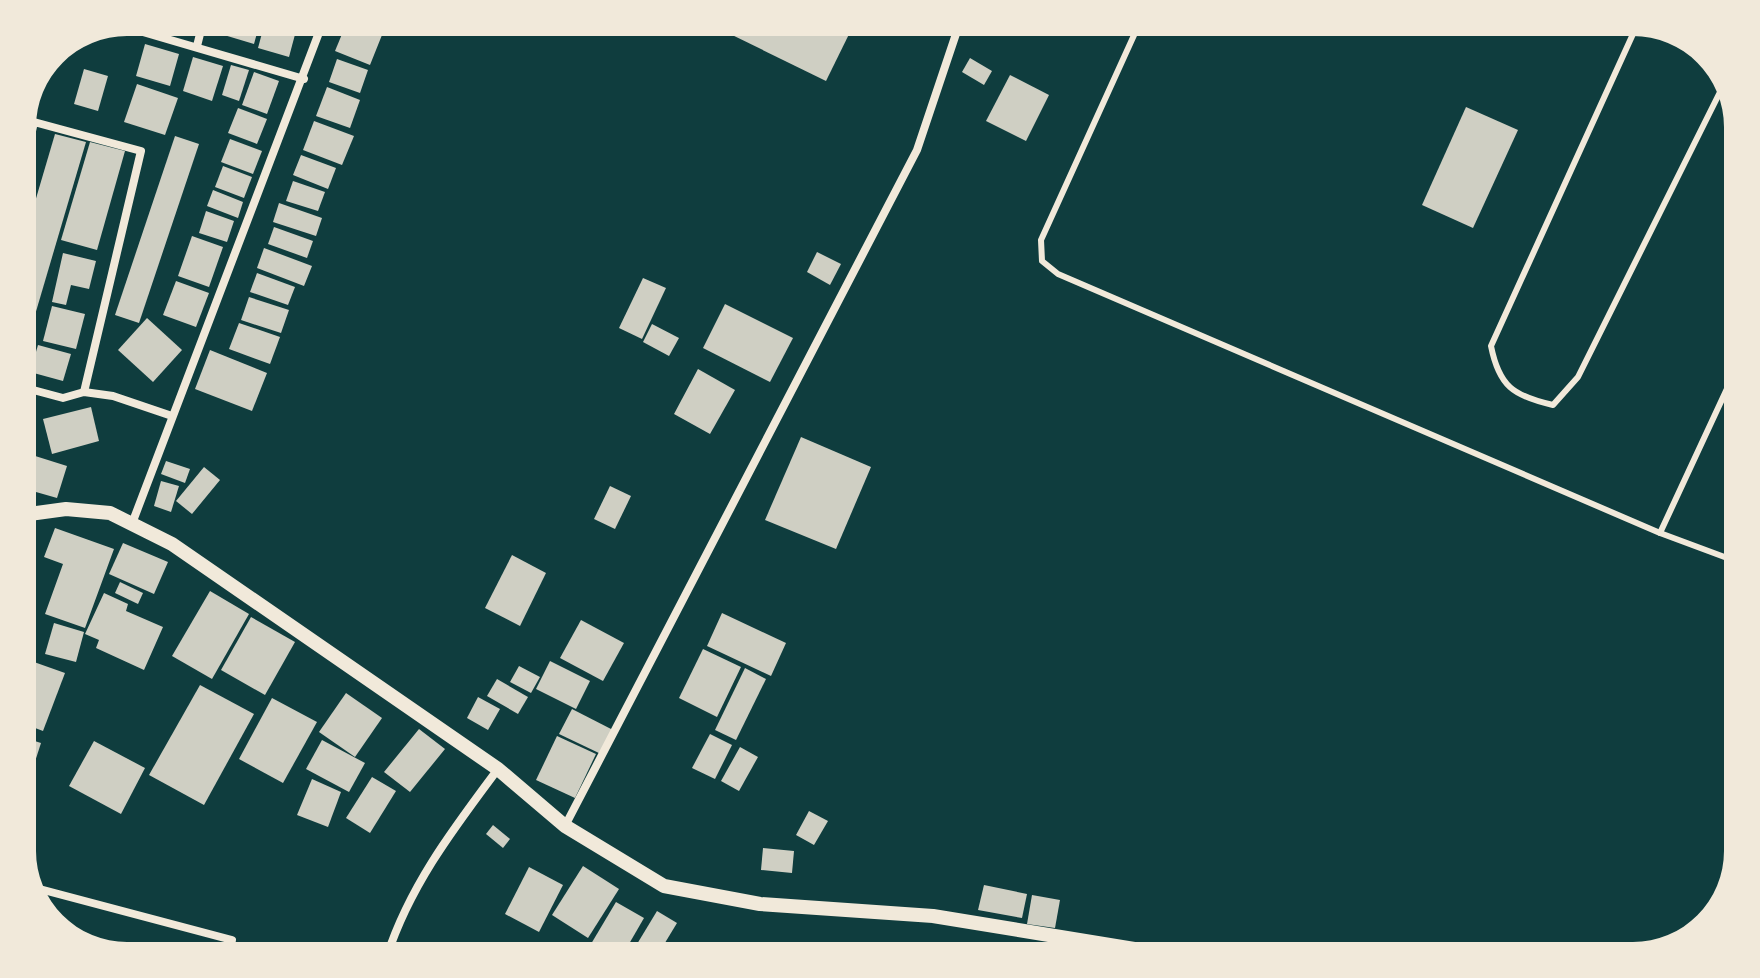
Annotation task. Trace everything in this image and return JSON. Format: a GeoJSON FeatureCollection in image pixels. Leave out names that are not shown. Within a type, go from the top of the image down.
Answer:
{"type":"FeatureCollection","features":[{"type":"Feature","properties":{"kind":"street"},"geometry":{"type":"LineString","coordinates":[[160,36],[304,79]]}},
{"type":"Feature","properties":{"kind":"street"},"geometry":{"type":"LineString","coordinates":[[197,46],[200,36]]}},
{"type":"Feature","properties":{"kind":"street"},"geometry":{"type":"LineString","coordinates":[[133,521],[318,36]]}},
{"type":"Feature","properties":{"kind":"street"},"geometry":{"type":"LineString","coordinates":[[565,826],[917,150],[955,36]]}},
{"type":"Feature","properties":{"kind":"street"},"geometry":{"type":"LineString","coordinates":[[36,123],[141,151],[84,392]]}},
{"type":"Feature","properties":{"kind":"street"},"geometry":{"type":"LineString","coordinates":[[36,391],[63,398],[84,392],[113,396],[172,416]]}},
{"type":"Feature","properties":{"kind":"street"},"geometry":{"type":"LineString","coordinates":[[36,514],[88,510],[133,521],[172,544],[498,769],[565,826],[664,886],[760,904],[933,916],[1092,942]]}},
{"type":"Feature","properties":{"kind":"street"},"geometry":{"type":"LineString","coordinates":[[391,942],[399,918],[420,880],[498,769]]}},
{"type":"Feature","properties":{"kind":"street"},"geometry":{"type":"LineString","coordinates":[[45,890],[232,942]]}},
{"type":"Feature","properties":{"kind":"lane"},"geometry":{"type":"LineString","coordinates":[[1134,36],[1041,240],[1042,261],[1058,274],[1660,533],[1724,557]]}},
{"type":"Feature","properties":{"kind":"lane"},"geometry":{"type":"LineString","coordinates":[[1632,36],[1491,346],[1497,375],[1523,399],[1553,405],[1578,377],[1718,95]]}},
{"type":"Feature","properties":{"kind":"lane"},"geometry":{"type":"LineString","coordinates":[[1660,533],[1724,395]]}},
{"type":"Feature","properties":{"kind":"building"},"geometry":{"type":"Polygon","coordinates":[[[227,36],[256,36],[254,44],[227,36]]]}},
{"type":"Feature","properties":{"kind":"building"},"geometry":{"type":"Polygon","coordinates":[[[261,36],[295,36],[289,57],[258,48],[261,36]]]}},
{"type":"Feature","properties":{"kind":"building"},"geometry":{"type":"Polygon","coordinates":[[[341,36],[382,36],[370,65],[335,51],[341,36]]]}},
{"type":"Feature","properties":{"kind":"building"},"geometry":{"type":"Polygon","coordinates":[[[734,36],[848,36],[826,81],[734,36]]]}},
{"type":"Feature","properties":{"kind":"building"},"geometry":{"type":"Polygon","coordinates":[[[145,44],[179,54],[170,86],[136,76],[145,44]]]}},
{"type":"Feature","properties":{"kind":"building"},"geometry":{"type":"Polygon","coordinates":[[[193,57],[223,66],[212,101],[183,91],[193,57]]]}},
{"type":"Feature","properties":{"kind":"building"},"geometry":{"type":"Polygon","coordinates":[[[970,58],[992,71],[984,85],[962,72],[970,58]]]}},
{"type":"Feature","properties":{"kind":"building"},"geometry":{"type":"Polygon","coordinates":[[[337,59],[368,70],[360,93],[329,82],[337,59]]]}},
{"type":"Feature","properties":{"kind":"building"},"geometry":{"type":"Polygon","coordinates":[[[231,65],[249,70],[239,101],[222,95],[231,65]]]}},
{"type":"Feature","properties":{"kind":"building"},"geometry":{"type":"Polygon","coordinates":[[[84,69],[108,76],[98,111],[74,104],[84,69]]]}},
{"type":"Feature","properties":{"kind":"building"},"geometry":{"type":"Polygon","coordinates":[[[254,72],[279,81],[267,114],[242,105],[254,72]]]}},
{"type":"Feature","properties":{"kind":"building"},"geometry":{"type":"Polygon","coordinates":[[[1010,75],[1049,95],[1026,141],[986,121],[1010,75]]]}},
{"type":"Feature","properties":{"kind":"building"},"geometry":{"type":"Polygon","coordinates":[[[137,84],[178,98],[165,135],[124,122],[137,84]]]}},
{"type":"Feature","properties":{"kind":"building"},"geometry":{"type":"Polygon","coordinates":[[[327,87],[360,100],[350,128],[316,116],[327,87]]]}},
{"type":"Feature","properties":{"kind":"building"},"geometry":{"type":"Polygon","coordinates":[[[1466,107],[1518,130],[1473,228],[1422,205],[1466,107]]]}},
{"type":"Feature","properties":{"kind":"building"},"geometry":{"type":"Polygon","coordinates":[[[238,108],[267,119],[257,144],[228,133],[238,108]]]}},
{"type":"Feature","properties":{"kind":"building"},"geometry":{"type":"Polygon","coordinates":[[[314,121],[354,136],[342,165],[303,150],[314,121]]]}},
{"type":"Feature","properties":{"kind":"building"},"geometry":{"type":"Polygon","coordinates":[[[55,134],[86,142],[36,312],[36,198],[55,134]]]}},
{"type":"Feature","properties":{"kind":"building"},"geometry":{"type":"Polygon","coordinates":[[[175,136],[199,144],[139,323],[115,315],[175,136]]]}},
{"type":"Feature","properties":{"kind":"building"},"geometry":{"type":"Polygon","coordinates":[[[230,139],[262,151],[253,174],[221,162],[230,139]]]}},
{"type":"Feature","properties":{"kind":"building"},"geometry":{"type":"Polygon","coordinates":[[[90,142],[125,151],[97,250],[61,240],[90,142]]]}},
{"type":"Feature","properties":{"kind":"building"},"geometry":{"type":"Polygon","coordinates":[[[301,155],[336,168],[328,189],[293,175],[301,155]]]}},
{"type":"Feature","properties":{"kind":"building"},"geometry":{"type":"Polygon","coordinates":[[[223,166],[252,177],[244,198],[215,187],[223,166]]]}},
{"type":"Feature","properties":{"kind":"building"},"geometry":{"type":"Polygon","coordinates":[[[293,181],[325,192],[318,211],[286,201],[293,181]]]}},
{"type":"Feature","properties":{"kind":"building"},"geometry":{"type":"Polygon","coordinates":[[[213,190],[243,202],[238,218],[207,206],[213,190]]]}},
{"type":"Feature","properties":{"kind":"building"},"geometry":{"type":"Polygon","coordinates":[[[279,203],[322,218],[316,236],[273,222],[279,203]]]}},
{"type":"Feature","properties":{"kind":"building"},"geometry":{"type":"Polygon","coordinates":[[[206,211],[234,221],[227,242],[199,233],[206,211]]]}},
{"type":"Feature","properties":{"kind":"building"},"geometry":{"type":"Polygon","coordinates":[[[274,227],[313,241],[307,258],[268,244],[274,227]]]}},
{"type":"Feature","properties":{"kind":"building"},"geometry":{"type":"Polygon","coordinates":[[[192,236],[223,247],[209,287],[178,276],[192,236]]]}},
{"type":"Feature","properties":{"kind":"building"},"geometry":{"type":"Polygon","coordinates":[[[264,248],[312,266],[304,286],[257,268],[264,248]]]}},
{"type":"Feature","properties":{"kind":"building"},"geometry":{"type":"Polygon","coordinates":[[[817,252],[841,264],[830,285],[807,272],[817,252]]]}},
{"type":"Feature","properties":{"kind":"building"},"geometry":{"type":"Polygon","coordinates":[[[63,253],[96,261],[89,289],[71,285],[66,305],[52,302],[63,253]]]}},
{"type":"Feature","properties":{"kind":"building"},"geometry":{"type":"Polygon","coordinates":[[[257,273],[295,287],[288,305],[250,292],[257,273]]]}},
{"type":"Feature","properties":{"kind":"building"},"geometry":{"type":"Polygon","coordinates":[[[643,278],[666,288],[642,339],[619,328],[643,278]]]}},
{"type":"Feature","properties":{"kind":"building"},"geometry":{"type":"Polygon","coordinates":[[[176,281],[209,293],[196,327],[163,315],[176,281]]]}},
{"type":"Feature","properties":{"kind":"building"},"geometry":{"type":"Polygon","coordinates":[[[249,297],[289,310],[281,333],[241,320],[249,297]]]}},
{"type":"Feature","properties":{"kind":"building"},"geometry":{"type":"Polygon","coordinates":[[[725,304],[793,338],[770,382],[703,348],[725,304]]]}},
{"type":"Feature","properties":{"kind":"building"},"geometry":{"type":"Polygon","coordinates":[[[52,306],[85,314],[76,349],[43,341],[52,306]]]}},
{"type":"Feature","properties":{"kind":"building"},"geometry":{"type":"Polygon","coordinates":[[[147,318],[182,350],[153,382],[118,350],[147,318]]]}},
{"type":"Feature","properties":{"kind":"building"},"geometry":{"type":"Polygon","coordinates":[[[239,323],[280,337],[270,364],[229,349],[239,323]]]}},
{"type":"Feature","properties":{"kind":"building"},"geometry":{"type":"Polygon","coordinates":[[[652,324],[679,338],[669,356],[643,342],[652,324]]]}},
{"type":"Feature","properties":{"kind":"building"},"geometry":{"type":"Polygon","coordinates":[[[38,345],[71,354],[63,381],[36,374],[38,345]]]}},
{"type":"Feature","properties":{"kind":"building"},"geometry":{"type":"Polygon","coordinates":[[[210,350],[267,373],[252,411],[195,389],[210,350]]]}},
{"type":"Feature","properties":{"kind":"building"},"geometry":{"type":"Polygon","coordinates":[[[698,369],[735,390],[710,434],[674,414],[698,369]]]}},
{"type":"Feature","properties":{"kind":"building"},"geometry":{"type":"Polygon","coordinates":[[[91,407],[99,441],[52,454],[43,419],[91,407]]]}},
{"type":"Feature","properties":{"kind":"building"},"geometry":{"type":"Polygon","coordinates":[[[801,437],[871,467],[836,549],[765,520],[801,437]]]}},
{"type":"Feature","properties":{"kind":"building"},"geometry":{"type":"Polygon","coordinates":[[[36,456],[67,466],[57,498],[36,492],[36,456]]]}},
{"type":"Feature","properties":{"kind":"building"},"geometry":{"type":"Polygon","coordinates":[[[166,461],[190,469],[185,483],[161,474],[166,461]]]}},
{"type":"Feature","properties":{"kind":"building"},"geometry":{"type":"Polygon","coordinates":[[[204,467],[220,480],[192,514],[176,501],[204,467]]]}},
{"type":"Feature","properties":{"kind":"building"},"geometry":{"type":"Polygon","coordinates":[[[161,481],[179,486],[171,512],[154,506],[161,481]]]}},
{"type":"Feature","properties":{"kind":"building"},"geometry":{"type":"Polygon","coordinates":[[[610,486],[631,496],[615,529],[594,519],[610,486]]]}},
{"type":"Feature","properties":{"kind":"building"},"geometry":{"type":"Polygon","coordinates":[[[55,528],[114,549],[85,628],[45,614],[63,564],[44,557],[55,528]]]}},
{"type":"Feature","properties":{"kind":"building"},"geometry":{"type":"Polygon","coordinates":[[[123,543],[168,562],[154,594],[109,574],[123,543]]]}},
{"type":"Feature","properties":{"kind":"building"},"geometry":{"type":"Polygon","coordinates":[[[512,555],[546,573],[520,626],[485,608],[512,555]]]}},
{"type":"Feature","properties":{"kind":"building"},"geometry":{"type":"Polygon","coordinates":[[[120,582],[143,593],[138,604],[115,593],[120,582]]]}},
{"type":"Feature","properties":{"kind":"building"},"geometry":{"type":"Polygon","coordinates":[[[210,591],[249,614],[212,679],[172,656],[210,591]]]}},
{"type":"Feature","properties":{"kind":"building"},"geometry":{"type":"Polygon","coordinates":[[[104,593],[128,604],[126,611],[163,627],[144,670],[96,648],[99,640],[85,634],[104,593]]]}},
{"type":"Feature","properties":{"kind":"building"},"geometry":{"type":"Polygon","coordinates":[[[722,613],[786,643],[771,676],[707,646],[722,613]]]}},
{"type":"Feature","properties":{"kind":"building"},"geometry":{"type":"Polygon","coordinates":[[[251,617],[295,642],[265,695],[221,670],[251,617]]]}},
{"type":"Feature","properties":{"kind":"building"},"geometry":{"type":"Polygon","coordinates":[[[581,620],[624,643],[603,681],[560,658],[581,620]]]}},
{"type":"Feature","properties":{"kind":"building"},"geometry":{"type":"Polygon","coordinates":[[[54,623],[84,632],[76,662],[45,654],[54,623]]]}},
{"type":"Feature","properties":{"kind":"building"},"geometry":{"type":"Polygon","coordinates":[[[703,649],[741,667],[717,717],[679,698],[703,649]]]}},
{"type":"Feature","properties":{"kind":"building"},"geometry":{"type":"Polygon","coordinates":[[[550,661],[590,681],[576,709],[536,689],[550,661]]]}},
{"type":"Feature","properties":{"kind":"building"},"geometry":{"type":"Polygon","coordinates":[[[36,663],[65,673],[43,731],[36,728],[36,663]]]}},
{"type":"Feature","properties":{"kind":"building"},"geometry":{"type":"Polygon","coordinates":[[[519,666],[540,677],[531,693],[510,682],[519,666]]]}},
{"type":"Feature","properties":{"kind":"building"},"geometry":{"type":"Polygon","coordinates":[[[745,668],[766,679],[736,740],[715,730],[745,668]]]}},
{"type":"Feature","properties":{"kind":"building"},"geometry":{"type":"Polygon","coordinates":[[[497,679],[528,697],[518,714],[487,696],[497,679]]]}},
{"type":"Feature","properties":{"kind":"building"},"geometry":{"type":"Polygon","coordinates":[[[200,685],[254,714],[204,805],[149,775],[200,685]]]}},
{"type":"Feature","properties":{"kind":"building"},"geometry":{"type":"Polygon","coordinates":[[[346,693],[382,718],[355,757],[319,732],[346,693]]]}},
{"type":"Feature","properties":{"kind":"building"},"geometry":{"type":"Polygon","coordinates":[[[478,697],[500,709],[488,730],[467,718],[478,697]]]}},
{"type":"Feature","properties":{"kind":"building"},"geometry":{"type":"Polygon","coordinates":[[[272,698],[317,722],[283,783],[239,759],[272,698]]]}},
{"type":"Feature","properties":{"kind":"building"},"geometry":{"type":"Polygon","coordinates":[[[572,709],[613,730],[601,754],[559,734],[572,709]]]}},
{"type":"Feature","properties":{"kind":"building"},"geometry":{"type":"Polygon","coordinates":[[[419,729],[445,749],[410,792],[384,772],[419,729]]]}},
{"type":"Feature","properties":{"kind":"building"},"geometry":{"type":"Polygon","coordinates":[[[710,734],[732,745],[715,779],[692,768],[710,734]]]}},
{"type":"Feature","properties":{"kind":"building"},"geometry":{"type":"Polygon","coordinates":[[[557,736],[596,754],[575,798],[536,780],[557,736]]]}},
{"type":"Feature","properties":{"kind":"building"},"geometry":{"type":"Polygon","coordinates":[[[322,740],[365,763],[349,792],[306,769],[322,740]]]}},
{"type":"Feature","properties":{"kind":"building"},"geometry":{"type":"Polygon","coordinates":[[[36,741],[41,743],[36,758],[36,741]]]}},
{"type":"Feature","properties":{"kind":"building"},"geometry":{"type":"Polygon","coordinates":[[[94,741],[145,768],[121,814],[69,786],[94,741]]]}},
{"type":"Feature","properties":{"kind":"building"},"geometry":{"type":"Polygon","coordinates":[[[740,747],[758,757],[739,791],[721,781],[740,747]]]}},
{"type":"Feature","properties":{"kind":"building"},"geometry":{"type":"Polygon","coordinates":[[[372,777],[396,791],[370,833],[346,818],[372,777]]]}},
{"type":"Feature","properties":{"kind":"building"},"geometry":{"type":"Polygon","coordinates":[[[312,779],[341,792],[328,827],[297,815],[312,779]]]}},
{"type":"Feature","properties":{"kind":"building"},"geometry":{"type":"Polygon","coordinates":[[[809,811],[828,821],[814,845],[796,835],[809,811]]]}},
{"type":"Feature","properties":{"kind":"building"},"geometry":{"type":"Polygon","coordinates":[[[493,825],[510,839],[503,848],[486,834],[493,825]]]}},
{"type":"Feature","properties":{"kind":"building"},"geometry":{"type":"Polygon","coordinates":[[[763,848],[794,851],[792,873],[761,870],[763,848]]]}},
{"type":"Feature","properties":{"kind":"building"},"geometry":{"type":"Polygon","coordinates":[[[583,866],[619,889],[588,938],[552,915],[583,866]]]}},
{"type":"Feature","properties":{"kind":"building"},"geometry":{"type":"Polygon","coordinates":[[[529,867],[563,885],[539,932],[505,914],[529,867]]]}},
{"type":"Feature","properties":{"kind":"building"},"geometry":{"type":"Polygon","coordinates":[[[984,885],[1027,894],[1022,918],[978,910],[984,885]]]}},
{"type":"Feature","properties":{"kind":"building"},"geometry":{"type":"Polygon","coordinates":[[[1032,895],[1060,900],[1055,928],[1027,924],[1032,895]]]}},
{"type":"Feature","properties":{"kind":"building"},"geometry":{"type":"Polygon","coordinates":[[[616,902],[644,918],[630,942],[592,942],[616,902]]]}},
{"type":"Feature","properties":{"kind":"building"},"geometry":{"type":"Polygon","coordinates":[[[657,911],[677,923],[665,942],[638,942],[657,911]]]}}]}
